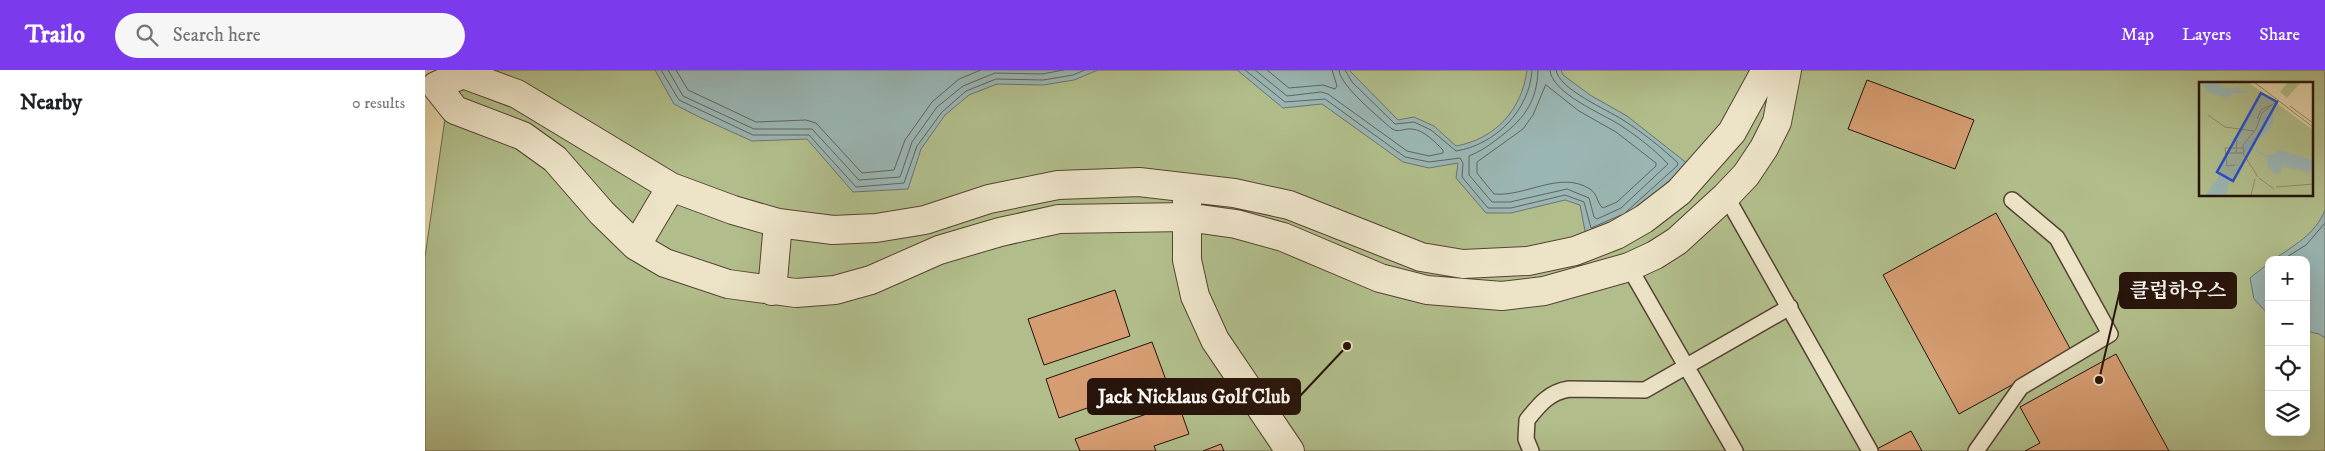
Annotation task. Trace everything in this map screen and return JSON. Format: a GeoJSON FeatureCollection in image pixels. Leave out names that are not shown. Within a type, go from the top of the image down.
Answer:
{"type":"FeatureCollection","features":[{"type":"Feature","properties":{"kind":"street"},"geometry":{"type":"LineString","coordinates":[[1766,70],[1732,132],[1706,163],[1672,197],[1644,219],[1616,235],[1575,251],[1528,261],[1463,264],[1421,257],[1289,205],[1187,187],[1139,182],[1058,185],[989,199],[925,220],[876,228],[833,230],[778,223],[733,210],[671,187],[517,94],[463,74],[430,84],[455,110],[523,136],[555,159],[602,213],[636,246],[665,263],[728,284],[796,293],[835,290],[871,280],[939,250],[1001,232],[1059,219],[1186,217],[1236,224],[1283,237],[1380,278],[1427,290],[1501,296],[1544,291],[1629,267],[1655,255],[1677,241],[1746,175],[1769,140],[1777,122],[1787,70]]}},
{"type":"Feature","properties":{"kind":"street"},"geometry":{"type":"LineString","coordinates":[[1706,163],[1726,196]]}},
{"type":"Feature","properties":{"kind":"street"},"geometry":{"type":"LineString","coordinates":[[636,246],[671,187]]}},
{"type":"Feature","properties":{"kind":"street"},"geometry":{"type":"LineString","coordinates":[[1187,187],[1187,260],[1195,296],[1215,340],[1290,451]]}},
{"type":"Feature","properties":{"kind":"street"},"geometry":{"type":"LineString","coordinates":[[772,291],[778,223]]}},
{"type":"Feature","properties":{"kind":"street"},"geometry":{"type":"LineString","coordinates":[[1616,235],[1629,267]]}},
{"type":"Feature","properties":{"kind":"lane"},"geometry":{"type":"LineString","coordinates":[[1726,196],[1870,451]]}},
{"type":"Feature","properties":{"kind":"lane"},"geometry":{"type":"LineString","coordinates":[[1977,451],[2021,387],[2110,334],[2057,238],[2012,200]]}},
{"type":"Feature","properties":{"kind":"lane"},"geometry":{"type":"LineString","coordinates":[[1629,267],[1735,451]]}},
{"type":"Feature","properties":{"kind":"lane"},"geometry":{"type":"LineString","coordinates":[[1531,451],[1526,439],[1527,420],[1541,403],[1558,390],[1645,390],[1790,307]]}},
{"type":"Feature","properties":{"kind":"green space"},"geometry":{"type":"Polygon","coordinates":[[[452,70],[2325,70],[2325,451],[425,451],[425,257],[452,70]]]}},
{"type":"Feature","properties":{"kind":"water"},"geometry":{"type":"Polygon","coordinates":[[[655,70],[1098,70],[1074,80],[1043,85],[997,84],[969,95],[945,115],[921,149],[908,189],[853,192],[807,139],[752,141],[699,117],[674,104],[655,70]]]}},
{"type":"Feature","properties":{"kind":"water"},"geometry":{"type":"Polygon","coordinates":[[[1237,70],[1349,70],[1398,120],[1414,117],[1434,126],[1456,146],[1483,137],[1504,120],[1513,110],[1519,98],[1527,70],[1561,70],[1563,75],[1590,95],[1627,116],[1688,164],[1627,218],[1586,236],[1580,205],[1565,200],[1511,213],[1486,213],[1456,178],[1458,163],[1429,168],[1403,162],[1322,104],[1283,108],[1237,70]]]}},
{"type":"Feature","properties":{"kind":"water"},"geometry":{"type":"Polygon","coordinates":[[[2325,210],[2325,338],[2310,332],[2310,256],[2279,256],[2310,233],[2321,219],[2325,210]]]}},
{"type":"Feature","properties":{"kind":"water"},"geometry":{"type":"Polygon","coordinates":[[[2265,266],[2265,311],[2254,299],[2250,278],[2265,266]]]}},
{"type":"Feature","properties":{"kind":"building"},"geometry":{"type":"Polygon","coordinates":[[[1867,80],[1974,120],[1955,169],[1848,129],[1867,80]]]}},
{"type":"Feature","properties":{"kind":"building"},"geometry":{"type":"Polygon","coordinates":[[[1996,213],[2072,352],[1959,414],[1883,275],[1996,213]]]}},
{"type":"Feature","properties":{"kind":"building"},"geometry":{"type":"Polygon","coordinates":[[[1115,290],[1130,336],[1044,365],[1028,319],[1115,290]]]}},
{"type":"Feature","properties":{"kind":"building"},"geometry":{"type":"Polygon","coordinates":[[[1152,342],[1166,380],[1059,418],[1046,379],[1152,342]]]}},
{"type":"Feature","properties":{"kind":"building"},"geometry":{"type":"Polygon","coordinates":[[[2116,354],[2169,451],[2025,451],[2040,443],[2020,407],[2116,354]]]}},
{"type":"Feature","properties":{"kind":"building"},"geometry":{"type":"Polygon","coordinates":[[[1178,403],[1189,434],[1154,446],[1156,451],[1080,451],[1075,439],[1178,403]]]}},
{"type":"Feature","properties":{"kind":"building"},"geometry":{"type":"Polygon","coordinates":[[[1911,431],[1922,451],[1875,451],[1875,450],[1911,431]]]}},
{"type":"Feature","properties":{"kind":"building"},"geometry":{"type":"Polygon","coordinates":[[[1221,444],[1224,451],[1203,451],[1221,444]]]}},
{"type":"Feature","properties":{"kind":"place","name":"Jack Nicklaus Golf Club"},"geometry":{"type":"Point","coordinates":[1347,346]}},
{"type":"Feature","properties":{"kind":"place","name":"클럽하우스"},"geometry":{"type":"Point","coordinates":[2099,380]}}]}
